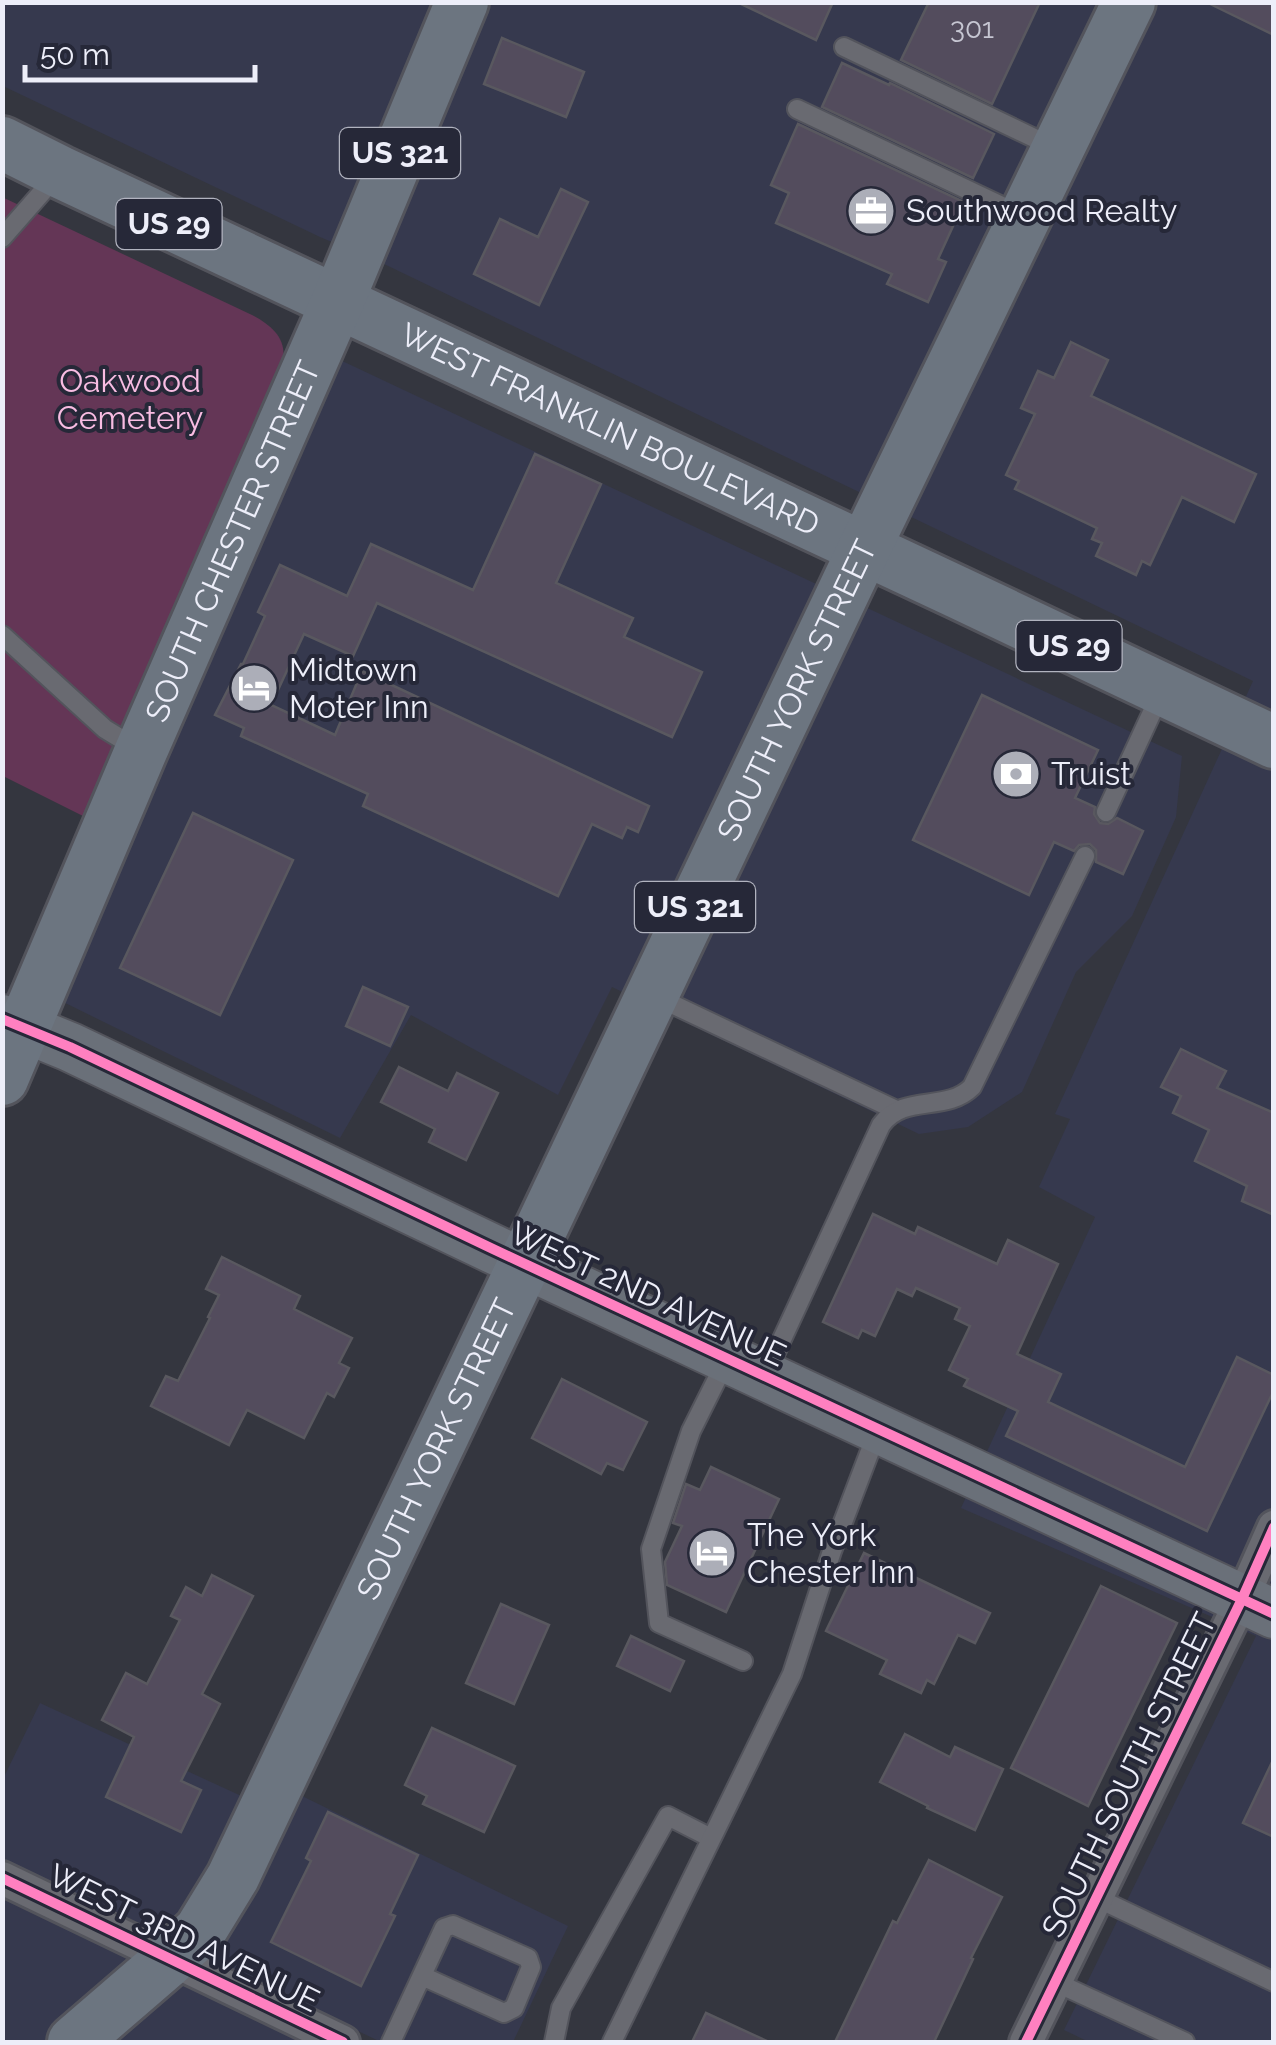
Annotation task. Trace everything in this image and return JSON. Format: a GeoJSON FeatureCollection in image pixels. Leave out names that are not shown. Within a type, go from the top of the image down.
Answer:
{"type":"FeatureCollection","features":[{"type":"Feature","properties":{"kind":"main road","name":"SOUTH CHESTER STREET"},"geometry":{"type":"LineString","coordinates":[[2,1079],[14,1023],[141,751],[337,303],[462,2]]}},
{"type":"Feature","properties":{"kind":"main road","name":"SOUTH YORK STREET"},"geometry":{"type":"LineString","coordinates":[[74,2042],[200,1931],[233,1877],[864,549],[1129,2]]}},
{"type":"Feature","properties":{"kind":"main road","name":"WEST FRANKLIN BOULEVARD"},"geometry":{"type":"LineString","coordinates":[[2,143],[1274,742]]}},
{"type":"Feature","properties":{"kind":"street","name":"WEST 2ND AVENUE"},"geometry":{"type":"LineString","coordinates":[[14,1023],[1258,1606]]}},
{"type":"Feature","properties":{"kind":"street","name":"SOUTH SOUTH STREET"},"geometry":{"type":"LineString","coordinates":[[1036,2039],[1056,1982],[1097,1898],[1258,1606],[1274,1527]]}},
{"type":"Feature","properties":{"kind":"street","name":"WEST 3RD AVENUE"},"geometry":{"type":"LineString","coordinates":[[2,1878],[343,2042]]}},
{"type":"Feature","properties":{"kind":"lane"},"geometry":{"type":"LineString","coordinates":[[844,47],[1059,150]]}},
{"type":"Feature","properties":{"kind":"lane"},"geometry":{"type":"LineString","coordinates":[[797,109],[1025,216]]}},
{"type":"Feature","properties":{"kind":"lane"},"geometry":{"type":"LineString","coordinates":[[2,238],[60,172]]}},
{"type":"Feature","properties":{"kind":"lane"},"geometry":{"type":"LineString","coordinates":[[2,635],[105,728],[141,751]]}},
{"type":"Feature","properties":{"kind":"lane"},"geometry":{"type":"LineString","coordinates":[[1106,812],[1162,691]]}},
{"type":"Feature","properties":{"kind":"lane"},"geometry":{"type":"LineString","coordinates":[[743,1661],[659,1623],[651,1549],[692,1431],[746,1367],[888,1116],[910,1105],[952,1101],[972,1087],[1085,856]]}},
{"type":"Feature","properties":{"kind":"lane"},"geometry":{"type":"LineString","coordinates":[[652,994],[896,1110]]}},
{"type":"Feature","properties":{"kind":"lane"},"geometry":{"type":"LineString","coordinates":[[612,2042],[792,1674],[878,1429]]}},
{"type":"Feature","properties":{"kind":"lane"},"geometry":{"type":"LineString","coordinates":[[554,2042],[561,2008],[668,1816],[711,1838]]}},
{"type":"Feature","properties":{"kind":"lane"},"geometry":{"type":"LineString","coordinates":[[1097,1898],[1274,1982]]}},
{"type":"Feature","properties":{"kind":"lane"},"geometry":{"type":"LineString","coordinates":[[391,2042],[444,1928],[453,1925],[528,1958],[532,1967],[514,2008],[504,2013],[422,1976]]}},
{"type":"Feature","properties":{"kind":"lane"},"geometry":{"type":"LineString","coordinates":[[1056,1982],[1185,2042]]}},
{"type":"Feature","properties":{"kind":"shaded area"},"geometry":{"type":"Polygon","coordinates":[[[2,3],[1273,3],[1273,2042],[1089,2042],[1064,2030],[1256,1636],[961,1508],[1095,1217],[1039,1187],[1070,1119],[1055,1114],[1253,681],[384,264],[3,86],[2,3]]]}},
{"type":"Feature","properties":{"kind":"shaded area"},"geometry":{"type":"Polygon","coordinates":[[[338,359],[1182,756],[1176,817],[1132,916],[1076,972],[1022,1092],[968,1127],[919,1134],[612,987],[558,1095],[411,1015],[340,1138],[51,996],[338,359]]]}},
{"type":"Feature","properties":{"kind":"shaded area"},"geometry":{"type":"Polygon","coordinates":[[[40,1703],[291,1819],[302,1796],[568,1926],[513,2042],[381,2042],[312,2009],[296,2042],[3,2042],[2,1781],[40,1703]]]}},
{"type":"Feature","properties":{"kind":"green space","name":"Oakwood Cemetery"},"geometry":{"type":"Polygon","coordinates":[[[2,197],[252,315],[272,328],[283,346],[283,363],[87,818],[3,776],[2,197]]]}},
{"type":"Feature","properties":{"kind":"building"},"geometry":{"type":"Polygon","coordinates":[[[737,2],[833,2],[816,40],[737,2]]]}},
{"type":"Feature","properties":{"kind":"building"},"geometry":{"type":"Polygon","coordinates":[[[929,2],[1040,2],[992,104],[901,60],[929,2]]]}},
{"type":"Feature","properties":{"kind":"building"},"geometry":{"type":"Polygon","coordinates":[[[1206,2],[1274,2],[1274,35],[1206,2]]]}},
{"type":"Feature","properties":{"kind":"building"},"geometry":{"type":"Polygon","coordinates":[[[502,38],[584,72],[566,117],[484,84],[502,38]]]}},
{"type":"Feature","properties":{"kind":"building"},"geometry":{"type":"Polygon","coordinates":[[[842,63],[994,134],[973,178],[822,107],[842,63]]]}},
{"type":"Feature","properties":{"kind":"building","name":"Southwood Realty"},"geometry":{"type":"Polygon","coordinates":[[[798,124],[964,202],[938,259],[946,262],[928,302],[887,284],[892,274],[776,223],[789,193],[771,185],[798,124]]]}},
{"type":"Feature","properties":{"kind":"building"},"geometry":{"type":"Polygon","coordinates":[[[561,189],[588,202],[539,305],[474,274],[500,219],[538,237],[561,189]]]}},
{"type":"Feature","properties":{"kind":"building"},"geometry":{"type":"Polygon","coordinates":[[[1071,342],[1108,360],[1091,396],[1256,474],[1234,522],[1182,497],[1150,565],[1142,561],[1136,575],[1096,556],[1102,543],[1092,539],[1097,528],[1015,489],[1019,481],[1006,475],[1035,414],[1021,408],[1038,371],[1054,378],[1071,342]]]}},
{"type":"Feature","properties":{"kind":"building"},"geometry":{"type":"Polygon","coordinates":[[[535,454],[601,484],[556,583],[633,618],[624,637],[702,672],[672,737],[377,603],[353,656],[304,634],[271,705],[335,735],[362,671],[649,806],[638,832],[627,827],[622,838],[592,824],[558,896],[363,806],[368,794],[241,736],[244,728],[215,715],[265,616],[258,612],[280,565],[347,596],[371,544],[473,590],[535,454]]]}},
{"type":"Feature","properties":{"kind":"building","name":"Truist"},"geometry":{"type":"Polygon","coordinates":[[[982,695],[1098,750],[1075,798],[1095,807],[1094,814],[1100,823],[1108,824],[1117,818],[1143,831],[1123,874],[1096,862],[1096,850],[1090,844],[1079,845],[1074,851],[1054,842],[1029,895],[913,840],[982,695]]]}},
{"type":"Feature","properties":{"kind":"building"},"geometry":{"type":"Polygon","coordinates":[[[193,813],[293,860],[220,1015],[120,968],[193,813]]]}},
{"type":"Feature","properties":{"kind":"building"},"geometry":{"type":"Polygon","coordinates":[[[363,987],[408,1007],[390,1046],[346,1026],[363,987]]]}},
{"type":"Feature","properties":{"kind":"building"},"geometry":{"type":"Polygon","coordinates":[[[1181,1049],[1226,1071],[1217,1088],[1274,1113],[1274,1215],[1242,1201],[1247,1186],[1195,1161],[1209,1130],[1173,1113],[1181,1096],[1161,1087],[1181,1049]]]}},
{"type":"Feature","properties":{"kind":"building"},"geometry":{"type":"Polygon","coordinates":[[[399,1067],[448,1091],[457,1073],[498,1093],[466,1160],[429,1142],[435,1129],[381,1102],[399,1067]]]}},
{"type":"Feature","properties":{"kind":"building"},"geometry":{"type":"Polygon","coordinates":[[[873,1214],[915,1234],[918,1227],[997,1264],[1008,1240],[1058,1264],[1017,1354],[1061,1374],[1048,1402],[1185,1467],[1237,1357],[1274,1375],[1274,1390],[1207,1531],[1006,1436],[1018,1411],[964,1386],[968,1379],[949,1370],[970,1326],[955,1319],[960,1308],[916,1288],[912,1296],[897,1289],[875,1336],[862,1330],[858,1338],[823,1322],[873,1214]]]}},
{"type":"Feature","properties":{"kind":"building"},"geometry":{"type":"Polygon","coordinates":[[[222,1257],[300,1296],[294,1309],[352,1338],[339,1363],[349,1368],[334,1397],[327,1393],[304,1438],[247,1410],[229,1445],[151,1406],[166,1376],[178,1381],[210,1318],[219,1295],[206,1289],[222,1257]]]}},
{"type":"Feature","properties":{"kind":"building"},"geometry":{"type":"Polygon","coordinates":[[[562,1379],[647,1422],[623,1470],[607,1463],[601,1474],[532,1438],[562,1379]]]}},
{"type":"Feature","properties":{"kind":"building","name":"The York Chester Inn"},"geometry":{"type":"Polygon","coordinates":[[[711,1467],[779,1499],[726,1612],[667,1585],[665,1562],[682,1526],[673,1523],[686,1484],[700,1490],[711,1467]]]}},
{"type":"Feature","properties":{"kind":"building"},"geometry":{"type":"Polygon","coordinates":[[[864,1553],[990,1613],[975,1643],[958,1635],[934,1684],[927,1680],[921,1693],[880,1674],[887,1660],[826,1631],[864,1553]]]}},
{"type":"Feature","properties":{"kind":"building"},"geometry":{"type":"Polygon","coordinates":[[[212,1575],[253,1596],[202,1694],[220,1704],[181,1781],[201,1790],[181,1832],[106,1797],[134,1737],[102,1720],[126,1673],[147,1684],[180,1620],[171,1616],[186,1587],[202,1596],[212,1575]]]}},
{"type":"Feature","properties":{"kind":"building"},"geometry":{"type":"Polygon","coordinates":[[[1101,1586],[1177,1623],[1088,1806],[1011,1768],[1101,1586]]]}},
{"type":"Feature","properties":{"kind":"building"},"geometry":{"type":"Polygon","coordinates":[[[501,1604],[549,1625],[514,1704],[466,1683],[501,1604]]]}},
{"type":"Feature","properties":{"kind":"building"},"geometry":{"type":"Polygon","coordinates":[[[631,1636],[684,1661],[670,1691],[617,1666],[631,1636]]]}},
{"type":"Feature","properties":{"kind":"building"},"geometry":{"type":"Polygon","coordinates":[[[432,1728],[515,1766],[484,1832],[423,1804],[427,1796],[405,1785],[432,1728]]]}},
{"type":"Feature","properties":{"kind":"building"},"geometry":{"type":"Polygon","coordinates":[[[905,1734],[950,1757],[955,1747],[1003,1769],[975,1830],[880,1782],[905,1734]]]}},
{"type":"Feature","properties":{"kind":"building"},"geometry":{"type":"Polygon","coordinates":[[[1274,1758],[1274,1837],[1243,1823],[1274,1758]]]}},
{"type":"Feature","properties":{"kind":"building"},"geometry":{"type":"Polygon","coordinates":[[[328,1812],[418,1855],[390,1914],[395,1916],[361,1986],[271,1942],[311,1861],[306,1858],[328,1812]]]}},
{"type":"Feature","properties":{"kind":"building"},"geometry":{"type":"Polygon","coordinates":[[[929,1860],[1002,1897],[934,2042],[835,2042],[893,1921],[897,1923],[929,1860]]]}},
{"type":"Feature","properties":{"kind":"building"},"geometry":{"type":"Polygon","coordinates":[[[706,2013],[769,2042],[692,2042],[706,2013]]]}},
{"type":"Feature","properties":{"kind":"cycle path"},"geometry":{"type":"LineString","coordinates":[[2,1019],[70,1047],[1274,1614]]}},
{"type":"Feature","properties":{"kind":"cycle path"},"geometry":{"type":"LineString","coordinates":[[1026,2042],[1274,1527]]}},
{"type":"Feature","properties":{"kind":"cycle path"},"geometry":{"type":"LineString","coordinates":[[2,1878],[343,2042]]}},
{"type":"Feature","properties":{"kind":"place","name":"Southwood Realty"},"geometry":{"type":"Point","coordinates":[871,211]}},
{"type":"Feature","properties":{"kind":"place","name":"Midtown Moter Inn"},"geometry":{"type":"Point","coordinates":[254,688]}},
{"type":"Feature","properties":{"kind":"place","name":"Truist"},"geometry":{"type":"Point","coordinates":[1016,774]}},
{"type":"Feature","properties":{"kind":"place","name":"The York Chester Inn"},"geometry":{"type":"Point","coordinates":[712,1553]}}]}
